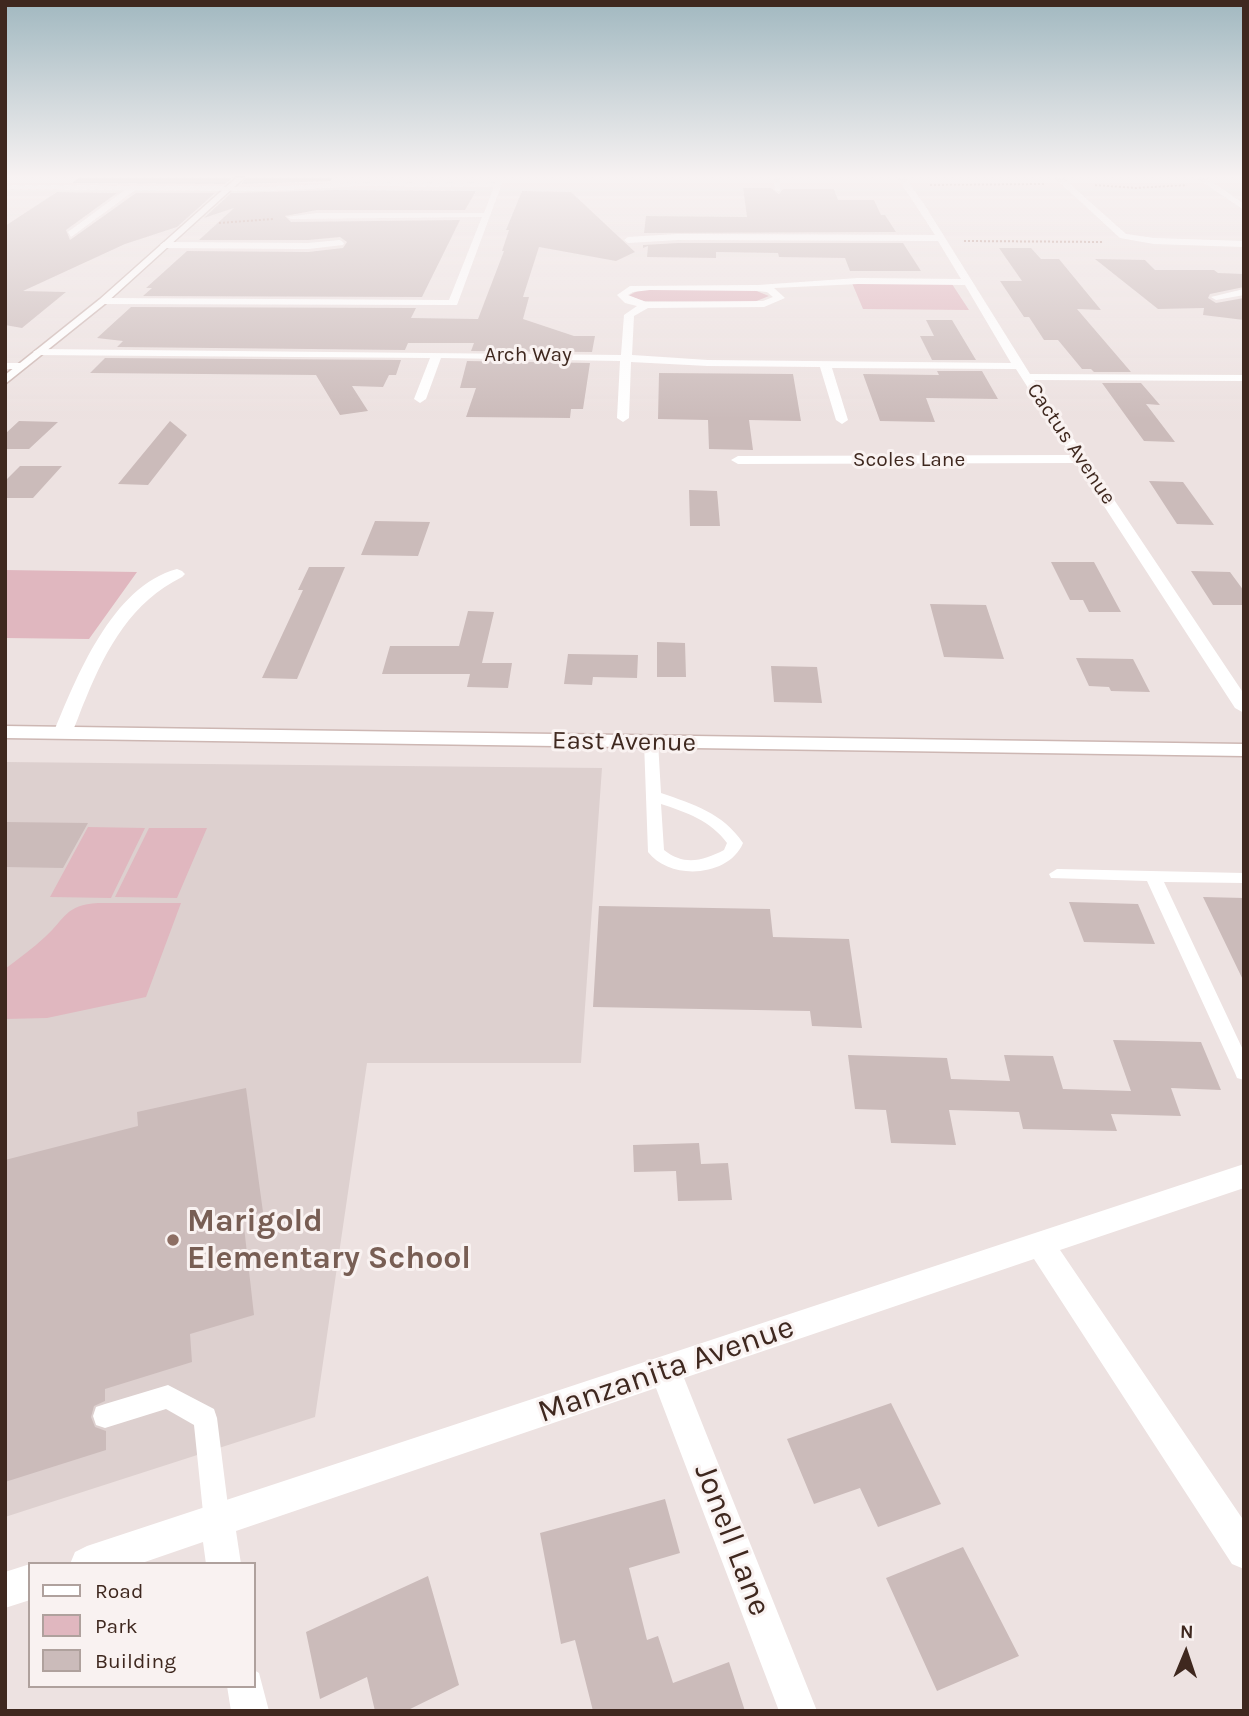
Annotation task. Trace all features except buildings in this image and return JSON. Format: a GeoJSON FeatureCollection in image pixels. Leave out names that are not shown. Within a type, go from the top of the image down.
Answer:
{"type":"FeatureCollection","features":[{"type":"Feature","properties":{"kind":"street"},"geometry":{"type":"LineString","coordinates":[[5,381],[103,301],[150,258]]}},
{"type":"Feature","properties":{"kind":"street"},"geometry":{"type":"LineString","coordinates":[[103,301],[453,303],[470,258]]}},
{"type":"Feature","properties":{"kind":"street","name":"Cactus Avenue"},"geometry":{"type":"LineString","coordinates":[[952,258],[1022,372],[1244,708]]}},
{"type":"Feature","properties":{"kind":"street"},"geometry":{"type":"LineString","coordinates":[[835,282],[804,288],[772,302],[750,305],[646,304],[628,301],[622,295],[630,289],[650,287],[744,287],[835,282],[966,282]]}},
{"type":"Feature","properties":{"kind":"street"},"geometry":{"type":"LineString","coordinates":[[744,287],[770,290],[780,298]]}},
{"type":"Feature","properties":{"kind":"street"},"geometry":{"type":"LineString","coordinates":[[1216,297],[1244,292]]}},
{"type":"Feature","properties":{"kind":"street"},"geometry":{"type":"LineString","coordinates":[[623,418],[629,315],[646,304]]}},
{"type":"Feature","properties":{"kind":"street","name":"Arch Way"},"geometry":{"type":"LineString","coordinates":[[38,352],[625,358],[671,362],[825,364],[1244,378]]}},
{"type":"Feature","properties":{"kind":"street"},"geometry":{"type":"LineString","coordinates":[[420,399],[437,355]]}},
{"type":"Feature","properties":{"kind":"street"},"geometry":{"type":"LineString","coordinates":[[825,364],[842,420]]}},
{"type":"Feature","properties":{"kind":"street"},"geometry":{"type":"LineString","coordinates":[[5,366],[21,366]]}},
{"type":"Feature","properties":{"kind":"street","name":"Scoles Lane"},"geometry":{"type":"LineString","coordinates":[[738,460],[1081,459]]}},
{"type":"Feature","properties":{"kind":"street"},"geometry":{"type":"LineString","coordinates":[[62,734],[79,692],[105,642],[136,601],[152,587],[177,574]]}},
{"type":"Feature","properties":{"kind":"street","name":"East Avenue"},"geometry":{"type":"LineString","coordinates":[[5,732],[1244,750]]}},
{"type":"Feature","properties":{"kind":"street","name":"Manzanita Avenue"},"geometry":{"type":"LineString","coordinates":[[93,1562],[1244,1176]]}},
{"type":"Feature","properties":{"kind":"street"},"geometry":{"type":"LineString","coordinates":[[1040,1244],[1244,1552]]}},
{"type":"Feature","properties":{"kind":"street","name":"Jonell Lane"},"geometry":{"type":"LineString","coordinates":[[665,1370],[798,1711]]}},
{"type":"Feature","properties":{"kind":"street"},"geometry":{"type":"LineString","coordinates":[[216,1522],[224,1562]]}},
{"type":"Feature","properties":{"kind":"street"},"geometry":{"type":"LineString","coordinates":[[5,1590],[28,1584]]}},
{"type":"Feature","properties":{"kind":"street"},"geometry":{"type":"LineString","coordinates":[[246,1688],[250,1711]]}},
{"type":"Feature","properties":{"kind":"lane"},"geometry":{"type":"LineString","coordinates":[[651,742],[656,852],[667,863],[696,867],[712,863],[731,853],[735,843],[726,828],[698,811],[654,796]]}},
{"type":"Feature","properties":{"kind":"lane"},"geometry":{"type":"LineString","coordinates":[[1056,874],[1244,878]]}},
{"type":"Feature","properties":{"kind":"lane"},"geometry":{"type":"LineString","coordinates":[[1153,876],[1244,1073]]}},
{"type":"Feature","properties":{"kind":"lane"},"geometry":{"type":"LineString","coordinates":[[105,1416],[168,1397],[205,1418],[216,1522]]}},
{"type":"Feature","properties":{"kind":"shaded area","name":"Marigold Elementary School"},"geometry":{"type":"Polygon","coordinates":[[[5,762],[602,768],[581,1063],[367,1063],[315,1417],[5,1517],[5,762]]]}},
{"type":"Feature","properties":{"kind":"green space"},"geometry":{"type":"Polygon","coordinates":[[[852,283],[952,284],[969,310],[863,309],[852,283]]]}},
{"type":"Feature","properties":{"kind":"green space"},"geometry":{"type":"Polygon","coordinates":[[[641,289],[754,290],[769,296],[754,302],[644,301],[628,296],[641,289]]]}},
{"type":"Feature","properties":{"kind":"green space"},"geometry":{"type":"Polygon","coordinates":[[[5,570],[137,572],[89,639],[5,638],[5,570]]]}},
{"type":"Feature","properties":{"kind":"green space"},"geometry":{"type":"Polygon","coordinates":[[[88,827],[145,828],[111,898],[50,897],[88,827]]]}},
{"type":"Feature","properties":{"kind":"green space"},"geometry":{"type":"Polygon","coordinates":[[[149,828],[207,828],[177,898],[115,897],[149,828]]]}},
{"type":"Feature","properties":{"kind":"green space"},"geometry":{"type":"Polygon","coordinates":[[[98,903],[181,903],[146,997],[47,1018],[5,1019],[5,969],[40,941],[72,910],[98,903]]]}},
{"type":"Feature","properties":{"kind":"place","name":"Marigold Elementary School"},"geometry":{"type":"Point","coordinates":[173,1240]}}]}
